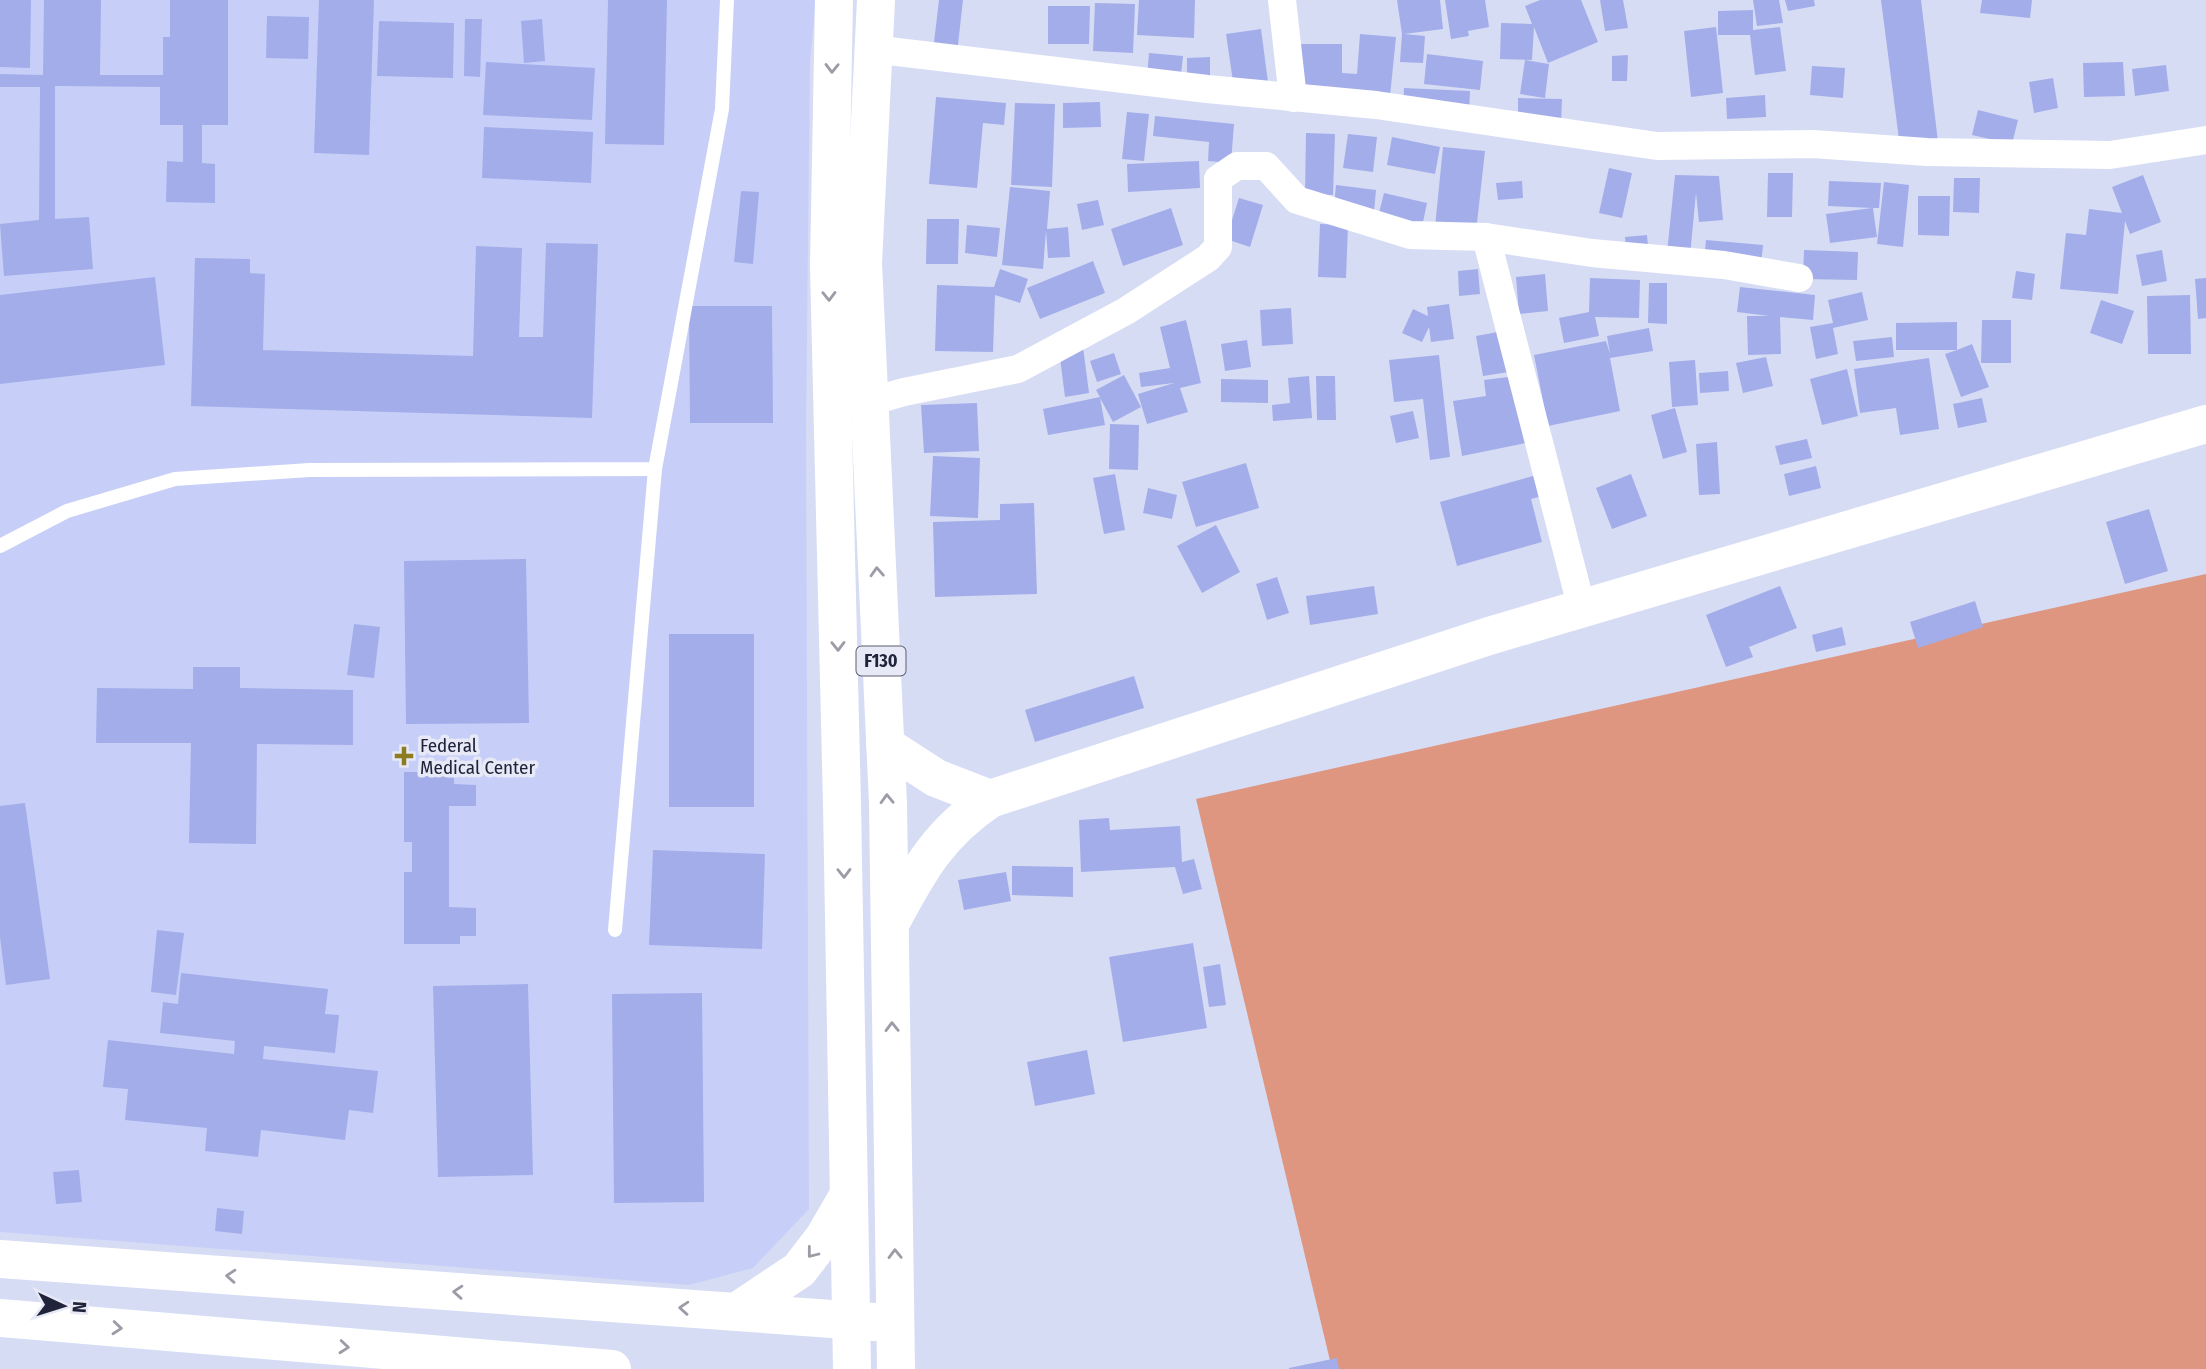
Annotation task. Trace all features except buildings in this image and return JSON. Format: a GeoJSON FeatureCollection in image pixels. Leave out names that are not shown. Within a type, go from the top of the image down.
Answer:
{"type":"FeatureCollection","features":[{"type":"Feature","properties":{"kind":"main road","name":"F130"},"geometry":{"type":"LineString","coordinates":[[834,0],[828,266],[843,817],[852,1369]]}},
{"type":"Feature","properties":{"kind":"main road","name":"F130"},"geometry":{"type":"LineString","coordinates":[[876,0],[863,263],[885,745],[896,1369]]}},
{"type":"Feature","properties":{"kind":"main road"},"geometry":{"type":"LineString","coordinates":[[890,924],[914,878],[941,839],[959,819],[990,799],[1489,636],[2206,424]]}},
{"type":"Feature","properties":{"kind":"main road"},"geometry":{"type":"LineString","coordinates":[[885,745],[936,778],[990,799]]}},
{"type":"Feature","properties":{"kind":"main road"},"geometry":{"type":"LineString","coordinates":[[736,1312],[799,1270],[823,1238],[848,1196]]}},
{"type":"Feature","properties":{"kind":"main road"},"geometry":{"type":"LineString","coordinates":[[0,1259],[850,1321],[896,1322]]}},
{"type":"Feature","properties":{"kind":"main road"},"geometry":{"type":"LineString","coordinates":[[0,1318],[612,1369]]}},
{"type":"Feature","properties":{"kind":"street"},"geometry":{"type":"LineString","coordinates":[[1282,0],[1293,98]]}},
{"type":"Feature","properties":{"kind":"street"},"geometry":{"type":"LineString","coordinates":[[872,49],[1293,98],[1376,105],[1657,146],[1813,144],[1927,152],[2110,155],[2206,140]]}},
{"type":"Feature","properties":{"kind":"street"},"geometry":{"type":"LineString","coordinates":[[869,402],[1018,369],[1126,311],[1208,258],[1217,247],[1218,179],[1237,166],[1266,166],[1297,200],[1410,235],[1486,237],[1604,254],[1724,265],[1799,278]]}},
{"type":"Feature","properties":{"kind":"street"},"geometry":{"type":"LineString","coordinates":[[1486,237],[1582,609]]}},
{"type":"Feature","properties":{"kind":"lane"},"geometry":{"type":"LineString","coordinates":[[615,930],[656,469],[722,108],[727,0]]}},
{"type":"Feature","properties":{"kind":"lane"},"geometry":{"type":"LineString","coordinates":[[0,547],[67,511],[175,479],[309,470],[656,469]]}},
{"type":"Feature","properties":{"kind":"shaded area","name":"Federal Medical Center"},"geometry":{"type":"Polygon","coordinates":[[[0,0],[816,0],[810,61],[806,430],[809,1209],[753,1268],[689,1285],[0,1232],[0,0]]]}},
{"type":"Feature","properties":{"kind":"shaded area"},"geometry":{"type":"Polygon","coordinates":[[[2206,574],[2206,1369],[1332,1369],[1196,799],[2206,574]]]}},
{"type":"Feature","properties":{"kind":"place","name":"Federal Medical Center"},"geometry":{"type":"Point","coordinates":[404,756]}}]}
